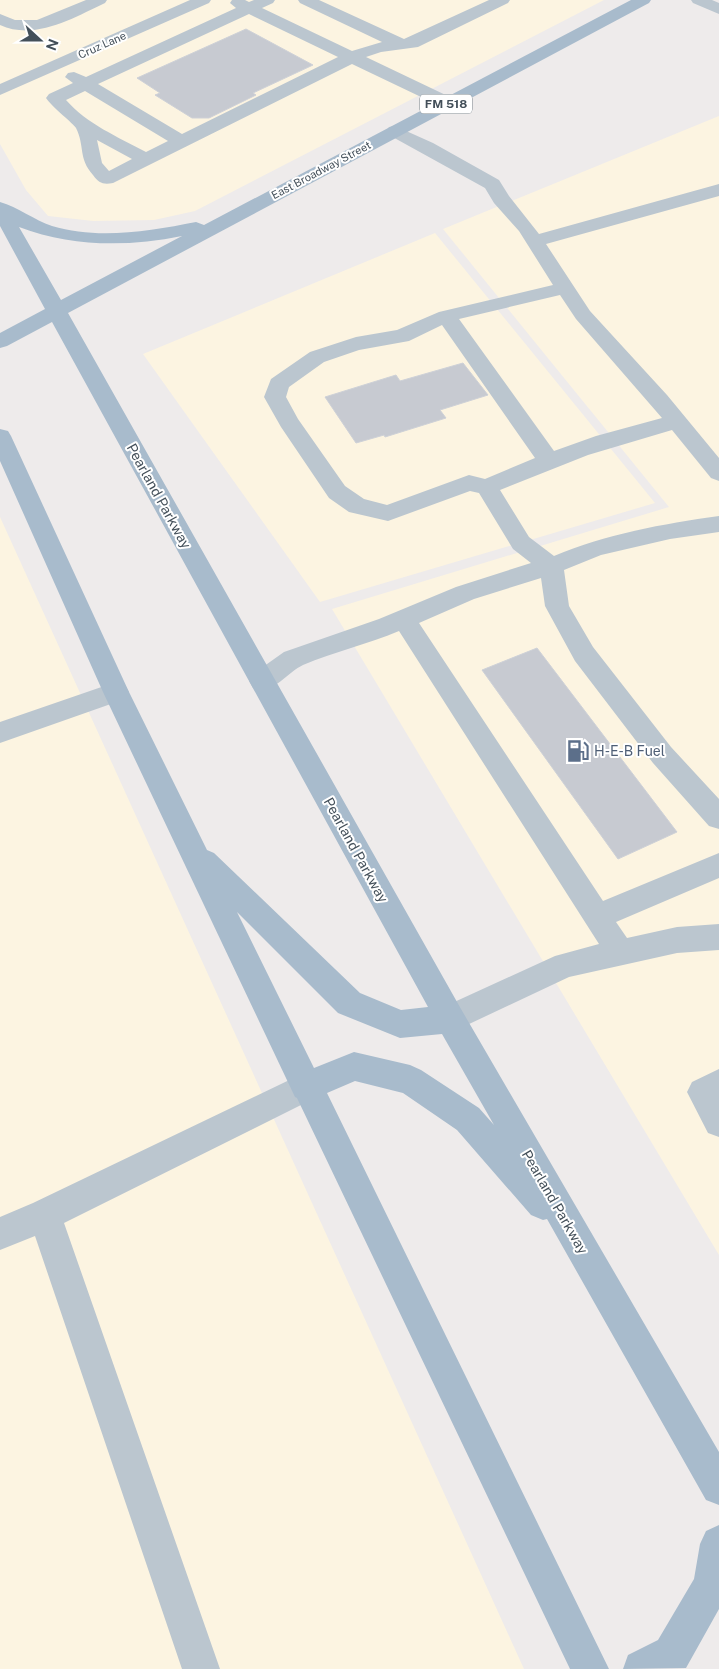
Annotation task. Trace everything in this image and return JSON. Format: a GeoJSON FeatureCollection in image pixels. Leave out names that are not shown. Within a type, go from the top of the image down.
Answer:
{"type":"FeatureCollection","features":[{"type":"Feature","properties":{"kind":"main road","name":"East Broadway Street"},"geometry":{"type":"LineString","coordinates":[[0,341],[643,0]]}},
{"type":"Feature","properties":{"kind":"main road"},"geometry":{"type":"LineString","coordinates":[[0,208],[26,223],[46,230],[69,235],[98,237],[131,237],[180,231],[222,222]]}},
{"type":"Feature","properties":{"kind":"main road","name":"Pearland Parkway"},"geometry":{"type":"LineString","coordinates":[[0,208],[450,1018],[719,1487]]}},
{"type":"Feature","properties":{"kind":"main road"},"geometry":{"type":"LineString","coordinates":[[0,436],[10,478],[116,692],[590,1669]]}},
{"type":"Feature","properties":{"kind":"main road"},"geometry":{"type":"LineString","coordinates":[[190,847],[349,1003],[400,1024],[450,1018]]}},
{"type":"Feature","properties":{"kind":"main road"},"geometry":{"type":"LineString","coordinates":[[306,1087],[354,1066],[410,1080],[468,1119],[580,1246]]}},
{"type":"Feature","properties":{"kind":"main road"},"geometry":{"type":"LineString","coordinates":[[642,1669],[672,1654],[712,1585],[719,1544]]}},
{"type":"Feature","properties":{"kind":"street"},"geometry":{"type":"LineString","coordinates":[[0,20],[18,25],[47,22],[99,0]]}},
{"type":"Feature","properties":{"kind":"street","name":"Cruz Lane"},"geometry":{"type":"LineString","coordinates":[[0,90],[203,0]]}},
{"type":"Feature","properties":{"kind":"street"},"geometry":{"type":"LineString","coordinates":[[232,0],[448,103]]}},
{"type":"Feature","properties":{"kind":"street"},"geometry":{"type":"LineString","coordinates":[[146,160],[84,124],[62,108],[55,98],[267,0]]}},
{"type":"Feature","properties":{"kind":"street"},"geometry":{"type":"LineString","coordinates":[[84,124],[93,164],[106,179],[352,57],[378,47],[412,43],[502,0]]}},
{"type":"Feature","properties":{"kind":"street"},"geometry":{"type":"LineString","coordinates":[[699,0],[719,9]]}},
{"type":"Feature","properties":{"kind":"street"},"geometry":{"type":"LineString","coordinates":[[55,1],[76,10]]}},
{"type":"Feature","properties":{"kind":"street"},"geometry":{"type":"LineString","coordinates":[[314,1],[401,44]]}},
{"type":"Feature","properties":{"kind":"street"},"geometry":{"type":"LineString","coordinates":[[55,66],[182,142]]}},
{"type":"Feature","properties":{"kind":"street"},"geometry":{"type":"LineString","coordinates":[[395,131],[427,146],[492,184],[501,199],[535,241],[583,315],[719,473]]}},
{"type":"Feature","properties":{"kind":"street"},"geometry":{"type":"LineString","coordinates":[[535,241],[719,190]]}},
{"type":"Feature","properties":{"kind":"street"},"geometry":{"type":"LineString","coordinates":[[565,288],[446,316],[402,336],[356,344],[318,356],[279,384],[275,398],[289,422],[337,492],[357,506],[388,513],[469,483],[487,487],[548,460],[641,430],[677,422]]}},
{"type":"Feature","properties":{"kind":"street"},"geometry":{"type":"LineString","coordinates":[[446,316],[548,460]]}},
{"type":"Feature","properties":{"kind":"street"},"geometry":{"type":"LineString","coordinates":[[487,487],[521,543],[551,566],[556,606],[584,654],[662,755],[719,818]]}},
{"type":"Feature","properties":{"kind":"street"},"geometry":{"type":"LineString","coordinates":[[262,681],[293,660],[404,619],[464,592],[551,566],[596,548],[670,532],[719,524]]}},
{"type":"Feature","properties":{"kind":"street"},"geometry":{"type":"LineString","coordinates":[[404,619],[620,952]]}},
{"type":"Feature","properties":{"kind":"street"},"geometry":{"type":"LineString","coordinates":[[0,733],[116,692]]}},
{"type":"Feature","properties":{"kind":"street"},"geometry":{"type":"LineString","coordinates":[[598,917],[719,865]]}},
{"type":"Feature","properties":{"kind":"street"},"geometry":{"type":"LineString","coordinates":[[450,1018],[565,965],[677,940],[719,937]]}},
{"type":"Feature","properties":{"kind":"street"},"geometry":{"type":"LineString","coordinates":[[719,1084],[703,1092],[719,1122]]}},
{"type":"Feature","properties":{"kind":"street"},"geometry":{"type":"LineString","coordinates":[[0,1234],[45,1215],[306,1087]]}},
{"type":"Feature","properties":{"kind":"street"},"geometry":{"type":"LineString","coordinates":[[45,1215],[201,1669]]}},
{"type":"Feature","properties":{"kind":"shaded area"},"geometry":{"type":"Polygon","coordinates":[[[0,0],[604,0],[195,211],[154,220],[93,221],[48,216],[26,190],[0,144],[0,0]]]}},
{"type":"Feature","properties":{"kind":"shaded area"},"geometry":{"type":"Polygon","coordinates":[[[719,116],[719,1255],[332,609],[669,507],[443,229],[719,116]]]}},
{"type":"Feature","properties":{"kind":"shaded area"},"geometry":{"type":"Polygon","coordinates":[[[435,233],[655,503],[320,602],[143,354],[435,233]]]}},
{"type":"Feature","properties":{"kind":"shaded area"},"geometry":{"type":"Polygon","coordinates":[[[0,517],[524,1669],[0,1669],[0,517]]]}},
{"type":"Feature","properties":{"kind":"building"},"geometry":{"type":"Polygon","coordinates":[[[246,29],[313,65],[253,93],[256,95],[209,118],[192,118],[155,95],[160,93],[137,78],[246,29]]]}},
{"type":"Feature","properties":{"kind":"building"},"geometry":{"type":"Polygon","coordinates":[[[463,363],[488,395],[440,410],[446,418],[385,437],[384,435],[356,443],[325,397],[396,375],[400,381],[463,363]]]}},
{"type":"Feature","properties":{"kind":"building","name":"H-E-B Fuel"},"geometry":{"type":"Polygon","coordinates":[[[537,648],[677,832],[618,859],[482,670],[537,648]]]}},
{"type":"Feature","properties":{"kind":"place","name":"H-E-B Fuel"},"geometry":{"type":"Point","coordinates":[578,751]}}]}
